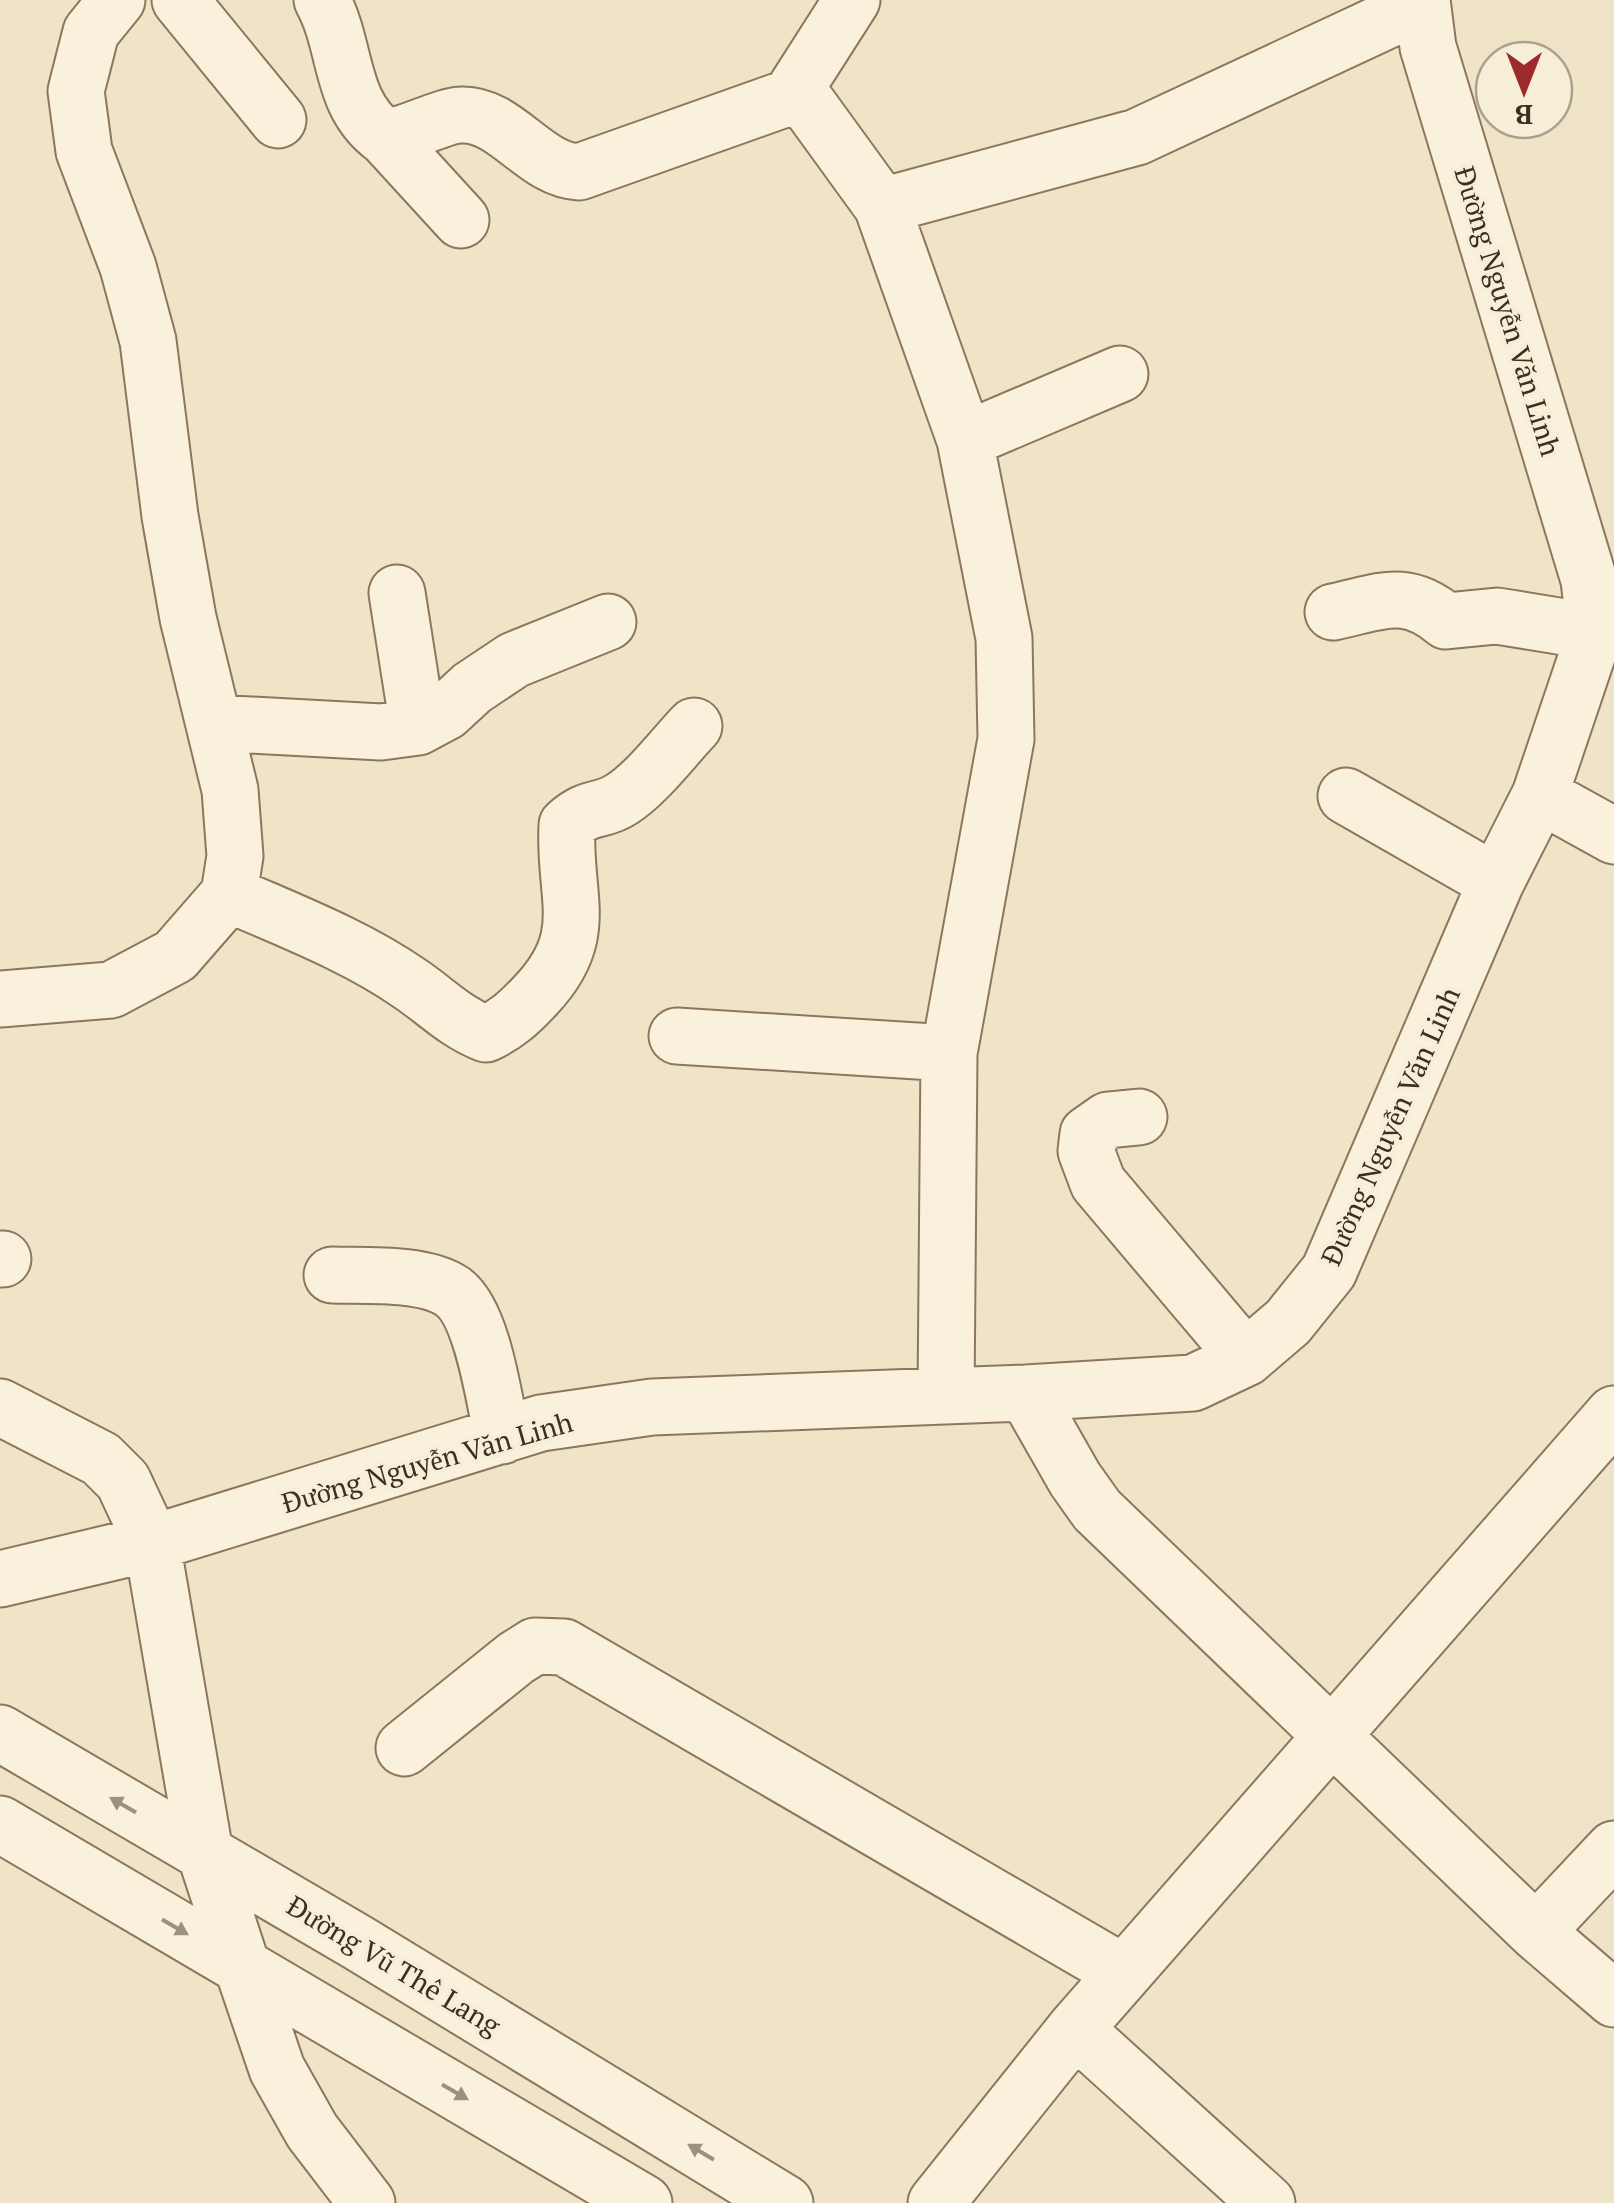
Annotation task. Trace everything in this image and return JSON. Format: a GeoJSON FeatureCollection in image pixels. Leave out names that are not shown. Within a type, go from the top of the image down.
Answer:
{"type":"FeatureCollection","features":[{"type":"Feature","properties":{"kind":"street"},"geometry":{"type":"LineString","coordinates":[[0,1000],[111,990],[175,956],[229,894],[235,856],[230,790],[188,618],[170,516],[148,340],[128,267],[84,151],[76,91],[92,32],[118,0]]}},
{"type":"Feature","properties":{"kind":"street"},"geometry":{"type":"LineString","coordinates":[[180,0],[278,120]]}},
{"type":"Feature","properties":{"kind":"street"},"geometry":{"type":"LineString","coordinates":[[322,0],[333,20],[348,86],[368,125],[386,138],[461,220]]}},
{"type":"Feature","properties":{"kind":"street"},"geometry":{"type":"LineString","coordinates":[[386,138],[409,134],[458,114],[481,118],[562,171],[579,172],[790,97],[852,0]]}},
{"type":"Feature","properties":{"kind":"street"},"geometry":{"type":"LineString","coordinates":[[882,206],[1137,138],[1422,2]]}},
{"type":"Feature","properties":{"kind":"street","name":"Đường Nguyễn Văn Linh"},"geometry":{"type":"LineString","coordinates":[[0,1579],[152,1544],[542,1423],[652,1406],[1193,1383],[1246,1358],[1288,1322],[1329,1271],[1496,882],[1540,796],[1595,632],[1589,580],[1428,47],[1422,2]]}},
{"type":"Feature","properties":{"kind":"street"},"geometry":{"type":"LineString","coordinates":[[790,97],[808,104],[882,206],[965,440],[1004,638],[1006,738],[950,1053],[946,1396]]}},
{"type":"Feature","properties":{"kind":"street"},"geometry":{"type":"LineString","coordinates":[[965,440],[1120,374]]}},
{"type":"Feature","properties":{"kind":"street"},"geometry":{"type":"LineString","coordinates":[[397,593],[418,727]]}},
{"type":"Feature","properties":{"kind":"street"},"geometry":{"type":"LineString","coordinates":[[1332,612],[1401,598],[1425,604],[1446,621],[1497,616],[1595,632]]}},
{"type":"Feature","properties":{"kind":"street"},"geometry":{"type":"LineString","coordinates":[[214,723],[381,732],[418,727],[446,712],[472,688],[514,660],[608,622]]}},
{"type":"Feature","properties":{"kind":"street"},"geometry":{"type":"LineString","coordinates":[[229,894],[322,934],[409,982],[461,1024],[486,1034],[509,1024],[556,974],[569,948],[572,908],[567,825],[583,811],[606,808],[625,798],[694,726]]}},
{"type":"Feature","properties":{"kind":"street"},"geometry":{"type":"LineString","coordinates":[[1346,796],[1496,882]]}},
{"type":"Feature","properties":{"kind":"street"},"geometry":{"type":"LineString","coordinates":[[1540,796],[1614,836]]}},
{"type":"Feature","properties":{"kind":"street"},"geometry":{"type":"LineString","coordinates":[[677,1036],[950,1053]]}},
{"type":"Feature","properties":{"kind":"street"},"geometry":{"type":"LineString","coordinates":[[1139,1117],[1108,1120],[1088,1134],[1086,1151],[1098,1184],[1246,1358]]}},
{"type":"Feature","properties":{"kind":"street"},"geometry":{"type":"LineString","coordinates":[[332,1275],[410,1277],[454,1292],[480,1332],[502,1436]]}},
{"type":"Feature","properties":{"kind":"street"},"geometry":{"type":"LineString","coordinates":[[1026,1393],[1097,1510],[1536,1932],[1614,2000]]}},
{"type":"Feature","properties":{"kind":"street"},"geometry":{"type":"LineString","coordinates":[[0,1407],[101,1459],[123,1481],[152,1544],[205,1854],[242,1966],[277,2069],[312,2130],[367,2203]]}},
{"type":"Feature","properties":{"kind":"street"},"geometry":{"type":"LineString","coordinates":[[936,2203],[1075,2029],[1614,1414]]}},
{"type":"Feature","properties":{"kind":"street"},"geometry":{"type":"LineString","coordinates":[[404,1748],[535,1646],[564,1647],[1124,1973]]}},
{"type":"Feature","properties":{"kind":"street","name":"Đường Vũ Thê Lang"},"geometry":{"type":"LineString","coordinates":[[0,1732],[358,1942],[784,2203]]}},
{"type":"Feature","properties":{"kind":"street"},"geometry":{"type":"LineString","coordinates":[[0,1824],[644,2203]]}},
{"type":"Feature","properties":{"kind":"street"},"geometry":{"type":"LineString","coordinates":[[1536,1932],[1614,1849]]}},
{"type":"Feature","properties":{"kind":"street"},"geometry":{"type":"LineString","coordinates":[[1075,2029],[1267,2203]]}}]}
